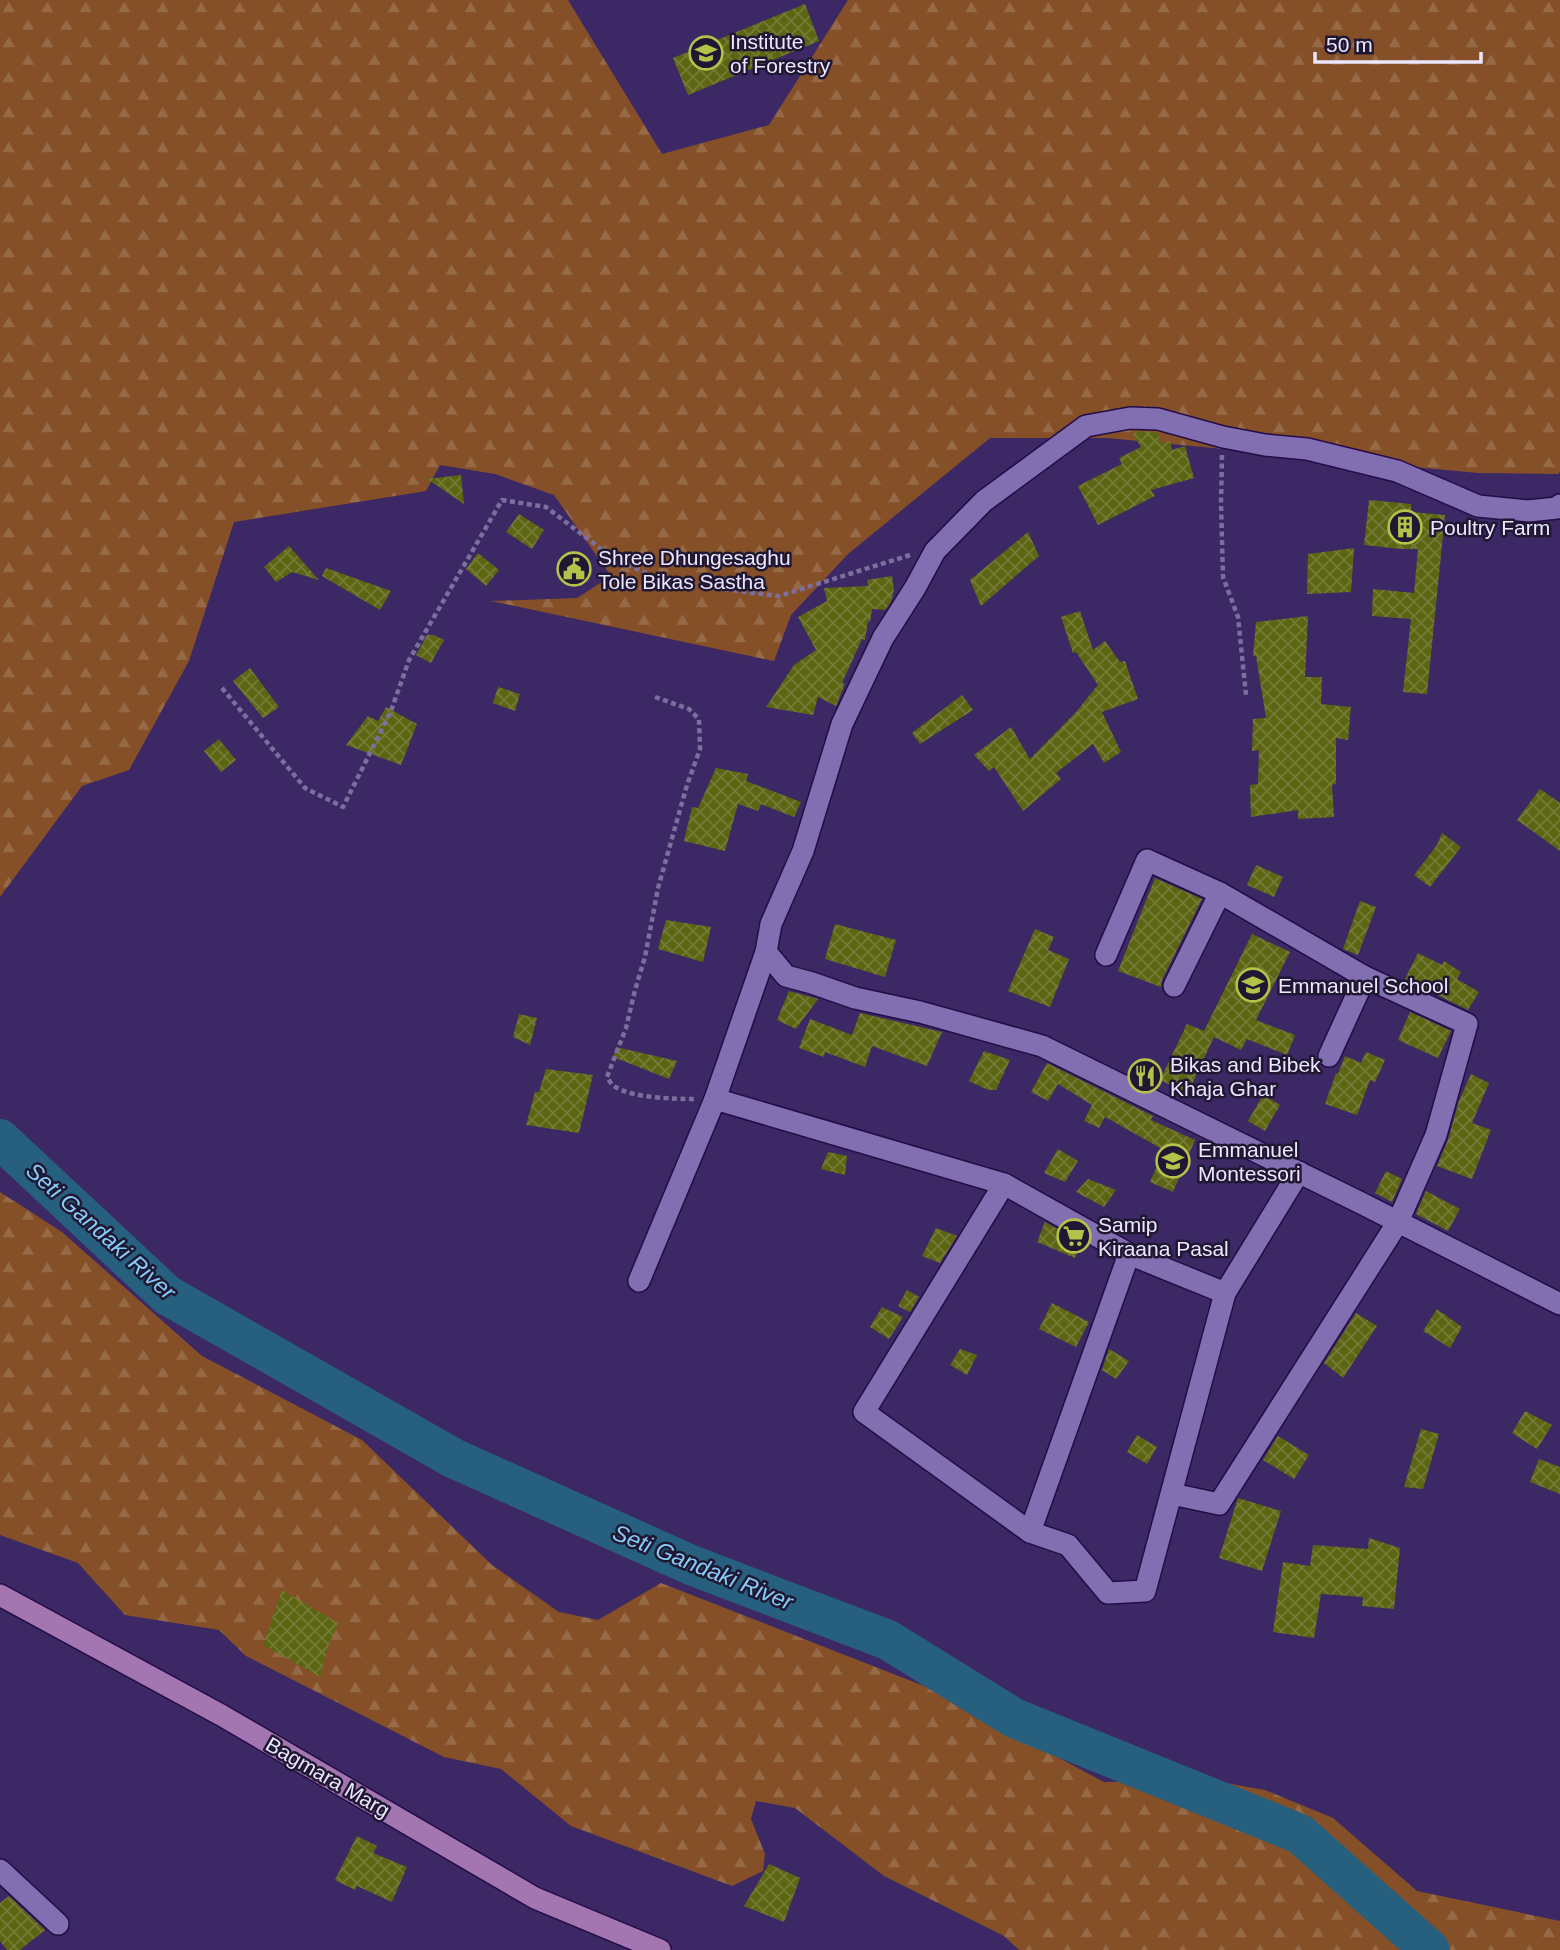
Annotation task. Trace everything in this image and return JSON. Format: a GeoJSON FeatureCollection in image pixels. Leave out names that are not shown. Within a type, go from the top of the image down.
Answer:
{"type":"FeatureCollection","features":[{"type":"Feature","properties":{"kind":"main road","name":"Bagmara Marg"},"geometry":{"type":"LineString","coordinates":[[0,1595],[221,1715],[536,1898],[660,1950]]}},
{"type":"Feature","properties":{"kind":"street"},"geometry":{"type":"LineString","coordinates":[[639,1281],[715,1099],[765,952],[771,924],[803,851],[842,724],[883,638],[935,551],[984,501],[1086,426],[1130,418],[1158,419],[1223,437],[1307,449],[1397,471],[1478,506],[1528,511],[1557,508],[1560,505]]}},
{"type":"Feature","properties":{"kind":"street"},"geometry":{"type":"LineString","coordinates":[[1106,955],[1147,860],[1220,893],[1365,977],[1467,1024],[1436,1135],[1398,1222],[1219,1504],[1172,1494]]}},
{"type":"Feature","properties":{"kind":"street"},"geometry":{"type":"LineString","coordinates":[[1174,986],[1220,893]]}},
{"type":"Feature","properties":{"kind":"street"},"geometry":{"type":"LineString","coordinates":[[765,952],[786,976],[855,998],[920,1012],[1042,1046],[1560,1304]]}},
{"type":"Feature","properties":{"kind":"street"},"geometry":{"type":"LineString","coordinates":[[1329,1056],[1365,977]]}},
{"type":"Feature","properties":{"kind":"street"},"geometry":{"type":"LineString","coordinates":[[715,1099],[1004,1184],[1129,1254],[1225,1293]]}},
{"type":"Feature","properties":{"kind":"street"},"geometry":{"type":"LineString","coordinates":[[1004,1184],[864,1412],[1030,1532],[1068,1545],[1108,1593],[1145,1591],[1225,1293],[1299,1172]]}},
{"type":"Feature","properties":{"kind":"street"},"geometry":{"type":"LineString","coordinates":[[1030,1532],[1129,1254]]}},
{"type":"Feature","properties":{"kind":"street"},"geometry":{"type":"LineString","coordinates":[[0,1870],[58,1924]]}},
{"type":"Feature","properties":{"kind":"path"},"geometry":{"type":"LineString","coordinates":[[1223,437],[1223,577],[1238,617],[1246,695]]}},
{"type":"Feature","properties":{"kind":"path"},"geometry":{"type":"LineString","coordinates":[[222,688],[305,788],[344,807],[391,711],[410,660],[502,500],[546,507],[613,558],[666,582],[779,596],[920,552],[935,551]]}},
{"type":"Feature","properties":{"kind":"path"},"geometry":{"type":"LineString","coordinates":[[655,697],[689,709],[699,719],[700,748],[658,888],[645,957],[626,1028],[607,1077],[614,1086],[640,1095],[671,1099],[715,1099]]}},
{"type":"Feature","properties":{"kind":"green space"},"geometry":{"type":"Polygon","coordinates":[[[0,0],[568,0],[662,154],[769,125],[848,0],[1560,0],[1560,472],[1478,473],[1107,438],[990,438],[848,554],[791,615],[774,661],[491,601],[577,598],[611,576],[554,495],[495,474],[440,465],[426,491],[234,522],[189,661],[129,770],[82,786],[0,897],[0,0]]]}},
{"type":"Feature","properties":{"kind":"green space"},"geometry":{"type":"Polygon","coordinates":[[[0,1192],[62,1232],[202,1356],[362,1440],[492,1565],[559,1612],[598,1620],[661,1583],[924,1686],[1104,1782],[1209,1780],[1265,1790],[1333,1818],[1417,1891],[1560,1921],[1560,1950],[1019,1950],[1004,1936],[884,1876],[795,1808],[756,1801],[751,1819],[765,1854],[763,1871],[732,1886],[571,1826],[501,1769],[444,1757],[246,1656],[219,1630],[125,1615],[78,1563],[0,1535],[0,1192]]]}},
{"type":"Feature","properties":{"kind":"building"},"geometry":{"type":"Polygon","coordinates":[[[805,4],[819,41],[688,95],[673,58],[805,4]]]}},
{"type":"Feature","properties":{"kind":"building"},"geometry":{"type":"Polygon","coordinates":[[[1138,431],[1157,432],[1162,443],[1170,441],[1172,450],[1185,446],[1194,478],[1151,490],[1155,496],[1098,525],[1078,486],[1122,464],[1119,458],[1141,447],[1133,434],[1138,431]]]}},
{"type":"Feature","properties":{"kind":"building"},"geometry":{"type":"Polygon","coordinates":[[[461,475],[464,504],[427,479],[461,475]]]}},
{"type":"Feature","properties":{"kind":"building"},"geometry":{"type":"Polygon","coordinates":[[[1369,500],[1411,504],[1411,512],[1445,515],[1427,694],[1403,692],[1411,619],[1372,616],[1373,589],[1414,593],[1418,549],[1364,545],[1369,500]]]}},
{"type":"Feature","properties":{"kind":"building"},"geometry":{"type":"Polygon","coordinates":[[[519,514],[544,530],[532,549],[506,532],[519,514]]]}},
{"type":"Feature","properties":{"kind":"building"},"geometry":{"type":"Polygon","coordinates":[[[1028,532],[1039,556],[981,606],[970,580],[1028,532]]]}},
{"type":"Feature","properties":{"kind":"building"},"geometry":{"type":"Polygon","coordinates":[[[289,546],[319,580],[292,572],[276,582],[264,567],[289,546]]]}},
{"type":"Feature","properties":{"kind":"building"},"geometry":{"type":"Polygon","coordinates":[[[1354,548],[1351,592],[1307,594],[1308,554],[1354,548]]]}},
{"type":"Feature","properties":{"kind":"building"},"geometry":{"type":"Polygon","coordinates":[[[478,553],[499,570],[486,586],[466,569],[478,553]]]}},
{"type":"Feature","properties":{"kind":"building"},"geometry":{"type":"Polygon","coordinates":[[[326,568],[391,591],[380,610],[322,576],[326,568]]]}},
{"type":"Feature","properties":{"kind":"building"},"geometry":{"type":"Polygon","coordinates":[[[892,576],[894,590],[891,602],[885,610],[872,609],[865,640],[862,639],[842,683],[845,684],[836,706],[818,697],[813,715],[766,707],[794,665],[816,650],[798,617],[827,601],[824,588],[868,586],[867,580],[892,576]]]}},
{"type":"Feature","properties":{"kind":"building"},"geometry":{"type":"Polygon","coordinates":[[[1080,611],[1093,650],[1105,641],[1120,662],[1125,661],[1138,699],[1102,712],[1121,752],[1104,763],[1093,744],[1056,773],[1061,779],[1023,811],[994,767],[989,771],[974,755],[1011,727],[1030,759],[1098,685],[1076,652],[1073,653],[1061,617],[1080,611]]]}},
{"type":"Feature","properties":{"kind":"building"},"geometry":{"type":"Polygon","coordinates":[[[1308,616],[1305,677],[1322,677],[1321,704],[1351,707],[1348,740],[1336,738],[1336,784],[1332,785],[1334,817],[1298,819],[1298,810],[1251,817],[1250,785],[1258,784],[1259,750],[1252,751],[1253,719],[1266,718],[1256,656],[1253,656],[1256,622],[1308,616]]]}},
{"type":"Feature","properties":{"kind":"building"},"geometry":{"type":"Polygon","coordinates":[[[427,635],[444,640],[431,663],[416,655],[427,635]]]}},
{"type":"Feature","properties":{"kind":"building"},"geometry":{"type":"Polygon","coordinates":[[[250,668],[279,707],[263,718],[233,681],[250,668]]]}},
{"type":"Feature","properties":{"kind":"building"},"geometry":{"type":"Polygon","coordinates":[[[498,687],[520,694],[515,711],[493,703],[498,687]]]}},
{"type":"Feature","properties":{"kind":"building"},"geometry":{"type":"Polygon","coordinates":[[[962,695],[973,710],[920,744],[912,733],[962,695]]]}},
{"type":"Feature","properties":{"kind":"building"},"geometry":{"type":"Polygon","coordinates":[[[386,707],[417,724],[401,765],[346,745],[368,716],[378,721],[386,707]]]}},
{"type":"Feature","properties":{"kind":"building"},"geometry":{"type":"Polygon","coordinates":[[[219,739],[236,760],[221,772],[204,751],[219,739]]]}},
{"type":"Feature","properties":{"kind":"building"},"geometry":{"type":"Polygon","coordinates":[[[716,768],[748,774],[746,781],[801,802],[794,817],[761,804],[758,811],[738,804],[725,851],[684,841],[692,807],[698,808],[716,768]]]}},
{"type":"Feature","properties":{"kind":"building"},"geometry":{"type":"Polygon","coordinates":[[[1540,789],[1560,803],[1560,851],[1517,820],[1540,789]]]}},
{"type":"Feature","properties":{"kind":"building"},"geometry":{"type":"Polygon","coordinates":[[[1442,833],[1461,847],[1430,887],[1414,875],[1437,845],[1442,833]]]}},
{"type":"Feature","properties":{"kind":"building"},"geometry":{"type":"Polygon","coordinates":[[[1256,865],[1283,877],[1274,897],[1247,885],[1256,865]]]}},
{"type":"Feature","properties":{"kind":"building"},"geometry":{"type":"Polygon","coordinates":[[[1155,878],[1202,899],[1161,987],[1118,971],[1155,878]]]}},
{"type":"Feature","properties":{"kind":"building"},"geometry":{"type":"Polygon","coordinates":[[[1360,901],[1376,907],[1358,955],[1343,949],[1360,901]]]}},
{"type":"Feature","properties":{"kind":"building"},"geometry":{"type":"Polygon","coordinates":[[[666,920],[711,927],[703,962],[658,949],[666,920]]]}},
{"type":"Feature","properties":{"kind":"building"},"geometry":{"type":"Polygon","coordinates":[[[835,924],[896,940],[885,977],[825,959],[835,924]]]}},
{"type":"Feature","properties":{"kind":"building"},"geometry":{"type":"Polygon","coordinates":[[[1035,929],[1054,937],[1048,950],[1069,959],[1050,1007],[1008,991],[1035,929]]]}},
{"type":"Feature","properties":{"kind":"building","name":"Emmanuel School"},"geometry":{"type":"Polygon","coordinates":[[[1252,934],[1290,952],[1256,1020],[1295,1035],[1287,1055],[1247,1039],[1241,1050],[1214,1037],[1188,1093],[1160,1080],[1187,1024],[1204,1031],[1252,934]]]}},
{"type":"Feature","properties":{"kind":"building"},"geometry":{"type":"Polygon","coordinates":[[[1418,953],[1442,965],[1444,961],[1461,972],[1457,979],[1479,992],[1468,1010],[1405,979],[1418,953]]]}},
{"type":"Feature","properties":{"kind":"building"},"geometry":{"type":"Polygon","coordinates":[[[789,991],[818,999],[796,1029],[777,1020],[789,991]]]}},
{"type":"Feature","properties":{"kind":"building"},"geometry":{"type":"Polygon","coordinates":[[[1410,1012],[1451,1031],[1438,1058],[1398,1040],[1410,1012]]]}},
{"type":"Feature","properties":{"kind":"building"},"geometry":{"type":"Polygon","coordinates":[[[860,1013],[942,1032],[927,1066],[872,1046],[865,1067],[825,1052],[824,1057],[799,1048],[810,1019],[852,1035],[860,1013]]]}},
{"type":"Feature","properties":{"kind":"building"},"geometry":{"type":"Polygon","coordinates":[[[519,1014],[537,1018],[530,1045],[513,1037],[519,1014]]]}},
{"type":"Feature","properties":{"kind":"building"},"geometry":{"type":"Polygon","coordinates":[[[616,1047],[677,1061],[669,1079],[613,1057],[616,1047]]]}},
{"type":"Feature","properties":{"kind":"building"},"geometry":{"type":"Polygon","coordinates":[[[984,1051],[1010,1060],[996,1090],[988,1090],[969,1081],[984,1051]]]}},
{"type":"Feature","properties":{"kind":"building"},"geometry":{"type":"Polygon","coordinates":[[[1366,1052],[1385,1060],[1375,1082],[1370,1080],[1357,1115],[1325,1104],[1345,1056],[1361,1063],[1366,1052]]]}},
{"type":"Feature","properties":{"kind":"building"},"geometry":{"type":"Polygon","coordinates":[[[1047,1063],[1153,1116],[1151,1120],[1195,1140],[1173,1192],[1150,1182],[1164,1150],[1105,1117],[1099,1128],[1084,1121],[1092,1105],[1058,1084],[1048,1101],[1031,1092],[1047,1063]]]}},
{"type":"Feature","properties":{"kind":"building"},"geometry":{"type":"Polygon","coordinates":[[[546,1069],[593,1075],[579,1133],[526,1125],[535,1092],[539,1092],[546,1069]]]}},
{"type":"Feature","properties":{"kind":"building"},"geometry":{"type":"Polygon","coordinates":[[[1471,1074],[1489,1083],[1472,1123],[1491,1130],[1472,1179],[1437,1166],[1471,1074]]]}},
{"type":"Feature","properties":{"kind":"building"},"geometry":{"type":"Polygon","coordinates":[[[1263,1095],[1280,1105],[1265,1131],[1248,1121],[1263,1095]]]}},
{"type":"Feature","properties":{"kind":"building"},"geometry":{"type":"Polygon","coordinates":[[[1058,1149],[1078,1161],[1065,1182],[1044,1173],[1058,1149]]]}},
{"type":"Feature","properties":{"kind":"building"},"geometry":{"type":"Polygon","coordinates":[[[828,1152],[847,1156],[845,1175],[821,1169],[828,1152]]]}},
{"type":"Feature","properties":{"kind":"building"},"geometry":{"type":"Polygon","coordinates":[[[1386,1171],[1402,1179],[1392,1202],[1375,1193],[1386,1171]]]}},
{"type":"Feature","properties":{"kind":"building"},"geometry":{"type":"Polygon","coordinates":[[[1088,1179],[1116,1190],[1104,1207],[1076,1192],[1088,1179]]]}},
{"type":"Feature","properties":{"kind":"building"},"geometry":{"type":"Polygon","coordinates":[[[1426,1191],[1460,1209],[1448,1231],[1416,1214],[1426,1191]]]}},
{"type":"Feature","properties":{"kind":"building"},"geometry":{"type":"Polygon","coordinates":[[[1045,1222],[1081,1242],[1075,1258],[1037,1242],[1045,1222]]]}},
{"type":"Feature","properties":{"kind":"building"},"geometry":{"type":"Polygon","coordinates":[[[936,1228],[957,1236],[940,1263],[922,1256],[936,1228]]]}},
{"type":"Feature","properties":{"kind":"building"},"geometry":{"type":"Polygon","coordinates":[[[907,1290],[919,1297],[910,1312],[898,1306],[907,1290]]]}},
{"type":"Feature","properties":{"kind":"building"},"geometry":{"type":"Polygon","coordinates":[[[1052,1303],[1089,1322],[1076,1347],[1039,1329],[1052,1303]]]}},
{"type":"Feature","properties":{"kind":"building"},"geometry":{"type":"Polygon","coordinates":[[[882,1307],[903,1317],[889,1339],[870,1327],[882,1307]]]}},
{"type":"Feature","properties":{"kind":"building"},"geometry":{"type":"Polygon","coordinates":[[[1437,1309],[1462,1327],[1450,1348],[1423,1331],[1437,1309]]]}},
{"type":"Feature","properties":{"kind":"building"},"geometry":{"type":"Polygon","coordinates":[[[1356,1313],[1377,1326],[1343,1378],[1324,1363],[1356,1313]]]}},
{"type":"Feature","properties":{"kind":"building"},"geometry":{"type":"Polygon","coordinates":[[[960,1349],[977,1355],[967,1375],[950,1365],[960,1349]]]}},
{"type":"Feature","properties":{"kind":"building"},"geometry":{"type":"Polygon","coordinates":[[[1109,1349],[1129,1361],[1116,1379],[1102,1370],[1109,1349]]]}},
{"type":"Feature","properties":{"kind":"building"},"geometry":{"type":"Polygon","coordinates":[[[1525,1411],[1552,1425],[1537,1449],[1512,1433],[1525,1411]]]}},
{"type":"Feature","properties":{"kind":"building"},"geometry":{"type":"Polygon","coordinates":[[[1421,1429],[1439,1434],[1423,1489],[1404,1487],[1421,1429]]]}},
{"type":"Feature","properties":{"kind":"building"},"geometry":{"type":"Polygon","coordinates":[[[1137,1435],[1157,1447],[1147,1464],[1127,1452],[1137,1435]]]}},
{"type":"Feature","properties":{"kind":"building"},"geometry":{"type":"Polygon","coordinates":[[[1278,1436],[1309,1455],[1294,1479],[1263,1460],[1278,1436]]]}},
{"type":"Feature","properties":{"kind":"building"},"geometry":{"type":"Polygon","coordinates":[[[1539,1459],[1560,1467],[1560,1494],[1530,1482],[1539,1459]]]}},
{"type":"Feature","properties":{"kind":"building"},"geometry":{"type":"Polygon","coordinates":[[[1238,1498],[1281,1511],[1262,1571],[1219,1558],[1238,1498]]]}},
{"type":"Feature","properties":{"kind":"building"},"geometry":{"type":"Polygon","coordinates":[[[1369,1538],[1400,1548],[1394,1609],[1362,1606],[1363,1597],[1321,1594],[1314,1638],[1273,1632],[1283,1562],[1310,1566],[1313,1545],[1368,1549],[1369,1538]]]}},
{"type":"Feature","properties":{"kind":"building"},"geometry":{"type":"Polygon","coordinates":[[[282,1590],[338,1623],[320,1677],[263,1645],[282,1590]]]}},
{"type":"Feature","properties":{"kind":"building"},"geometry":{"type":"Polygon","coordinates":[[[357,1836],[377,1846],[373,1853],[407,1867],[392,1902],[357,1886],[355,1890],[335,1880],[357,1836]]]}},
{"type":"Feature","properties":{"kind":"building"},"geometry":{"type":"Polygon","coordinates":[[[769,1864],[800,1878],[784,1922],[744,1906],[769,1864]]]}},
{"type":"Feature","properties":{"kind":"building"},"geometry":{"type":"Polygon","coordinates":[[[9,1896],[45,1930],[20,1950],[7,1950],[0,1941],[0,1903],[9,1896]]]}},
{"type":"Feature","properties":{"kind":"waterway","name":"Seti Gandaki River"},"geometry":{"type":"LineString","coordinates":[[0,1139],[167,1295],[453,1458],[691,1565],[888,1640],[1014,1718],[1300,1834],[1430,1950]]}},
{"type":"Feature","properties":{"kind":"place","name":"Institute of Forestry"},"geometry":{"type":"Point","coordinates":[706,53]}},
{"type":"Feature","properties":{"kind":"place","name":"Poultry Farm"},"geometry":{"type":"Point","coordinates":[1405,527]}},
{"type":"Feature","properties":{"kind":"place","name":"Shree Dhungesaghu Tole Bikas Sastha"},"geometry":{"type":"Point","coordinates":[574,569]}},
{"type":"Feature","properties":{"kind":"place","name":"Emmanuel School"},"geometry":{"type":"Point","coordinates":[1253,985]}},
{"type":"Feature","properties":{"kind":"place","name":"Bikas and Bibek Khaja Ghar"},"geometry":{"type":"Point","coordinates":[1145,1076]}},
{"type":"Feature","properties":{"kind":"place","name":"Emmanuel Montessori"},"geometry":{"type":"Point","coordinates":[1173,1161]}},
{"type":"Feature","properties":{"kind":"place","name":"Samip Kiraana Pasal"},"geometry":{"type":"Point","coordinates":[1074,1236]}}]}
